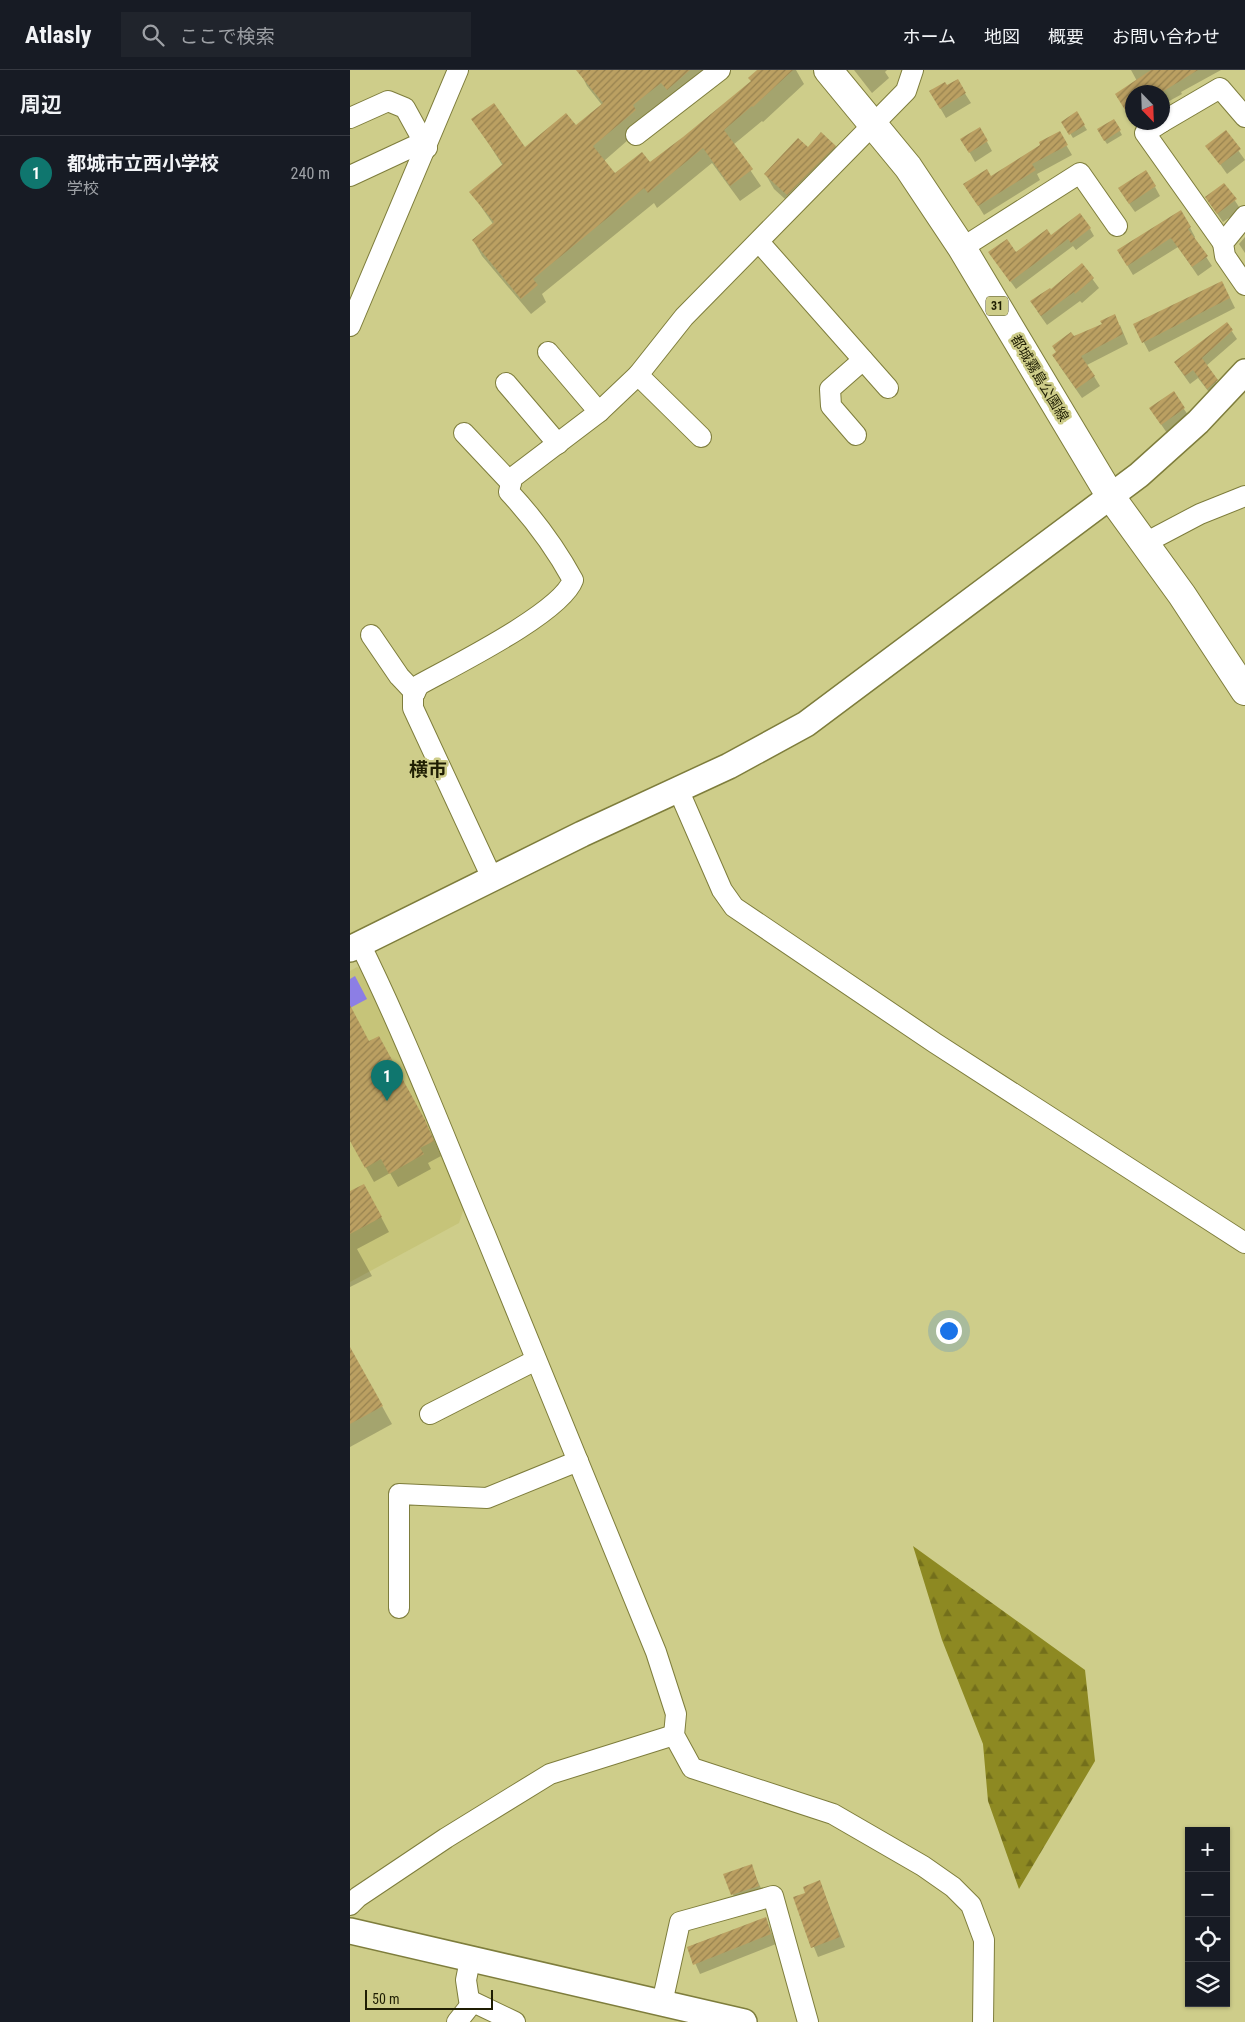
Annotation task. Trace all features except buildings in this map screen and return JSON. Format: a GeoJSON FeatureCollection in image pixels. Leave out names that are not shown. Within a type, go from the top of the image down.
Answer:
{"type":"FeatureCollection","features":[{"type":"Feature","properties":{"kind":"main road","name":"都城霧島公園線"},"geometry":{"type":"LineString","coordinates":[[828,70],[908,167],[962,248],[1111,497],[1145,543],[1245,691]]}},
{"type":"Feature","properties":{"kind":"street"},"geometry":{"type":"LineString","coordinates":[[350,326],[458,70]]}},
{"type":"Feature","properties":{"kind":"street"},"geometry":{"type":"LineString","coordinates":[[636,135],[720,70]]}},
{"type":"Feature","properties":{"kind":"street"},"geometry":{"type":"LineString","coordinates":[[492,878],[413,708],[414,694],[419,685],[534,619],[563,596],[571,586],[573,580],[556,549],[537,522],[509,492],[512,478],[599,412],[638,375],[684,317],[906,91],[914,70]]}},
{"type":"Feature","properties":{"kind":"street"},"geometry":{"type":"LineString","coordinates":[[1170,117],[1220,88],[1245,117]]}},
{"type":"Feature","properties":{"kind":"street"},"geometry":{"type":"LineString","coordinates":[[350,118],[388,101],[405,108],[425,145]]}},
{"type":"Feature","properties":{"kind":"street"},"geometry":{"type":"LineString","coordinates":[[1150,130],[1145,133],[1223,242],[1225,256],[1245,284]]}},
{"type":"Feature","properties":{"kind":"street"},"geometry":{"type":"LineString","coordinates":[[350,176],[425,145]]}},
{"type":"Feature","properties":{"kind":"street"},"geometry":{"type":"LineString","coordinates":[[962,248],[1080,173],[1117,226]]}},
{"type":"Feature","properties":{"kind":"street"},"geometry":{"type":"LineString","coordinates":[[1223,242],[1245,216]]}},
{"type":"Feature","properties":{"kind":"street"},"geometry":{"type":"LineString","coordinates":[[759,242],[888,388]]}},
{"type":"Feature","properties":{"kind":"street"},"geometry":{"type":"LineString","coordinates":[[548,352],[599,412]]}},
{"type":"Feature","properties":{"kind":"street"},"geometry":{"type":"LineString","coordinates":[[856,435],[831,406],[830,389],[863,360]]}},
{"type":"Feature","properties":{"kind":"street"},"geometry":{"type":"LineString","coordinates":[[983,2022],[984,1940],[970,1905],[953,1887],[924,1866],[833,1814],[692,1768],[674,1735],[676,1714],[656,1652],[449,1143],[390,1004],[355,947],[492,878],[729,766],[806,724],[1111,497],[1198,422],[1245,372]]}},
{"type":"Feature","properties":{"kind":"street"},"geometry":{"type":"LineString","coordinates":[[638,375],[701,437]]}},
{"type":"Feature","properties":{"kind":"street"},"geometry":{"type":"LineString","coordinates":[[506,383],[558,444]]}},
{"type":"Feature","properties":{"kind":"street"},"geometry":{"type":"LineString","coordinates":[[464,433],[511,484]]}},
{"type":"Feature","properties":{"kind":"street"},"geometry":{"type":"LineString","coordinates":[[1145,543],[1200,514],[1245,496]]}},
{"type":"Feature","properties":{"kind":"street"},"geometry":{"type":"LineString","coordinates":[[372,635],[399,676],[414,694]]}},
{"type":"Feature","properties":{"kind":"street"},"geometry":{"type":"LineString","coordinates":[[678,789],[722,890],[734,907],[935,1043],[1245,1243]]}},
{"type":"Feature","properties":{"kind":"street"},"geometry":{"type":"LineString","coordinates":[[430,1414],[536,1360]]}},
{"type":"Feature","properties":{"kind":"street"},"geometry":{"type":"LineString","coordinates":[[399,1608],[399,1494],[487,1498],[578,1461]]}},
{"type":"Feature","properties":{"kind":"street"},"geometry":{"type":"LineString","coordinates":[[350,1905],[358,1897],[446,1838],[550,1774],[674,1735]]}},
{"type":"Feature","properties":{"kind":"street"},"geometry":{"type":"LineString","coordinates":[[662,2004],[680,1922],[773,1896],[808,2022]]}},
{"type":"Feature","properties":{"kind":"street"},"geometry":{"type":"LineString","coordinates":[[350,1932],[744,2022]]}},
{"type":"Feature","properties":{"kind":"street"},"geometry":{"type":"LineString","coordinates":[[470,1960],[466,1991],[469,2000],[515,2022]]}},
{"type":"Feature","properties":{"kind":"street"},"geometry":{"type":"LineString","coordinates":[[457,2022],[473,2002]]}},
{"type":"Feature","properties":{"kind":"shaded area"},"geometry":{"type":"Polygon","coordinates":[[[357,967],[366,971],[466,1202],[459,1223],[350,1282],[350,971],[357,967]]]}},
{"type":"Feature","properties":{"kind":"shaded area"},"geometry":{"type":"Polygon","coordinates":[[[355,976],[367,999],[350,1008],[350,979],[355,976]]]}},
{"type":"Feature","properties":{"kind":"green space"},"geometry":{"type":"Polygon","coordinates":[[[913,1546],[1085,1670],[1095,1761],[1019,1889],[988,1801],[983,1744],[942,1640],[913,1546]]]}},
{"type":"Feature","properties":{"kind":"place","name":"都城市立西小学校"},"geometry":{"type":"Point","coordinates":[387,1101]}},
{"type":"Feature","properties":{"kind":"district","name":"横市"},"geometry":{"type":"Point","coordinates":[428,769]}}]}
